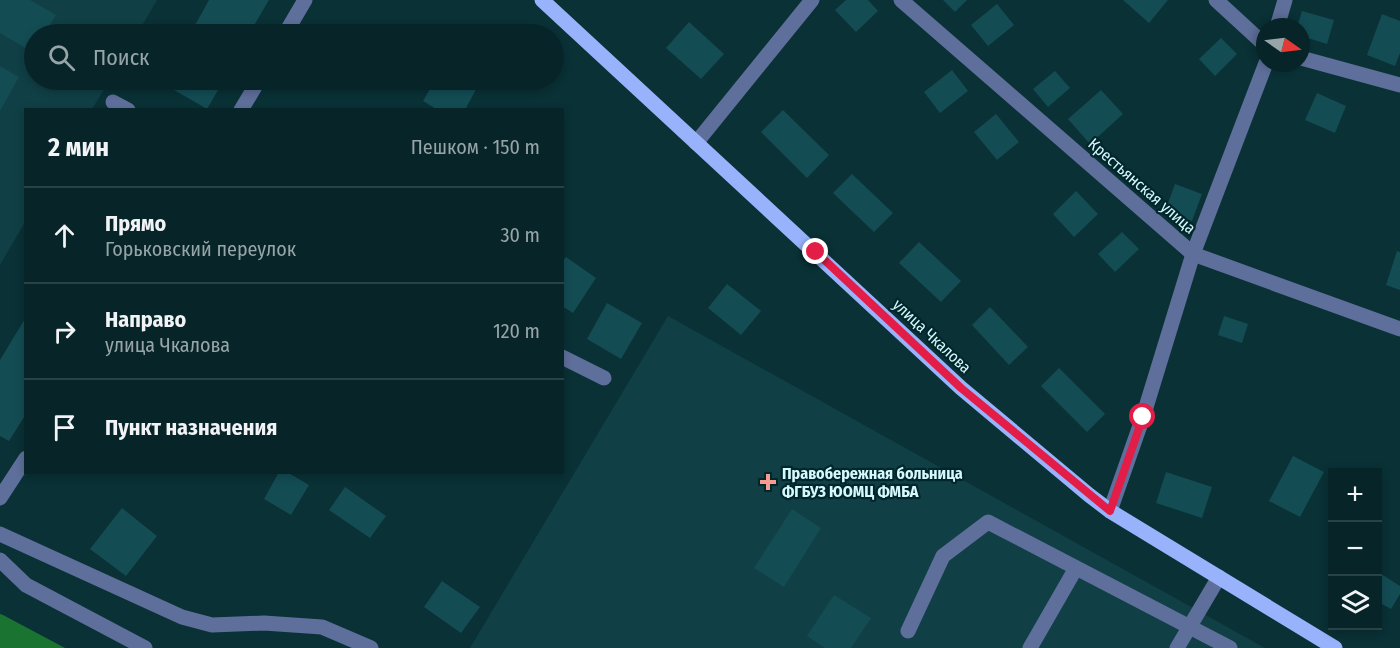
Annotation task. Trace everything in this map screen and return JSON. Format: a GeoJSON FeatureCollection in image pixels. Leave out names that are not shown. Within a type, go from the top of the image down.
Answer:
{"type":"FeatureCollection","features":[{"type":"Feature","properties":{"kind":"main road","name":"улица Чкалова"},"geometry":{"type":"LineString","coordinates":[[542,0],[961,388],[1110,511],[1335,648]]}},
{"type":"Feature","properties":{"kind":"street"},"geometry":{"type":"LineString","coordinates":[[291,24],[305,0]]}},
{"type":"Feature","properties":{"kind":"street"},"geometry":{"type":"LineString","coordinates":[[696,143],[812,0]]}},
{"type":"Feature","properties":{"kind":"street","name":"Крестьянская улица"},"geometry":{"type":"LineString","coordinates":[[901,0],[1193,254],[1400,328]]}},
{"type":"Feature","properties":{"kind":"street"},"geometry":{"type":"LineString","coordinates":[[1216,0],[1256,37]]}},
{"type":"Feature","properties":{"kind":"street"},"geometry":{"type":"LineString","coordinates":[[1280,18],[1285,0]]}},
{"type":"Feature","properties":{"kind":"street"},"geometry":{"type":"LineString","coordinates":[[1310,60],[1400,85]]}},
{"type":"Feature","properties":{"kind":"street"},"geometry":{"type":"LineString","coordinates":[[1110,511],[1143,417],[1193,254],[1263,72]]}},
{"type":"Feature","properties":{"kind":"street"},"geometry":{"type":"LineString","coordinates":[[242,108],[253,90]]}},
{"type":"Feature","properties":{"kind":"street"},"geometry":{"type":"LineString","coordinates":[[113,102],[124,108]]}},
{"type":"Feature","properties":{"kind":"street"},"geometry":{"type":"LineString","coordinates":[[564,358],[604,378]]}},
{"type":"Feature","properties":{"kind":"street"},"geometry":{"type":"LineString","coordinates":[[0,498],[24,461]]}},
{"type":"Feature","properties":{"kind":"street"},"geometry":{"type":"LineString","coordinates":[[908,631],[943,556],[988,522],[1230,648]]}},
{"type":"Feature","properties":{"kind":"street"},"geometry":{"type":"LineString","coordinates":[[0,534],[182,617],[212,625],[264,623],[322,627],[371,648]]}},
{"type":"Feature","properties":{"kind":"street"},"geometry":{"type":"LineString","coordinates":[[0,560],[26,585],[145,648]]}},
{"type":"Feature","properties":{"kind":"street"},"geometry":{"type":"LineString","coordinates":[[1030,648],[1076,568]]}},
{"type":"Feature","properties":{"kind":"street"},"geometry":{"type":"LineString","coordinates":[[1177,648],[1219,577]]}},
{"type":"Feature","properties":{"kind":"shaded area"},"geometry":{"type":"Polygon","coordinates":[[[0,0],[157,0],[143,24],[24,24],[24,90],[104,90],[93,108],[24,108],[24,224],[0,265],[0,0]]]}},
{"type":"Feature","properties":{"kind":"shaded area","name":"Правобережная больница ФГБУЗ ЮОМЦ ФМБА"},"geometry":{"type":"Polygon","coordinates":[[[668,316],[1265,648],[470,648],[668,316]]]}},
{"type":"Feature","properties":{"kind":"shaded area"},"geometry":{"type":"Polygon","coordinates":[[[0,614],[3,615],[65,648],[0,648],[0,614]]]}},
{"type":"Feature","properties":{"kind":"building"},"geometry":{"type":"Polygon","coordinates":[[[0,0],[30,0],[56,15],[50,24],[24,24],[24,47],[0,33],[0,0]]]}},
{"type":"Feature","properties":{"kind":"building"},"geometry":{"type":"Polygon","coordinates":[[[209,0],[269,0],[255,24],[196,24],[209,0]]]}},
{"type":"Feature","properties":{"kind":"building"},"geometry":{"type":"Polygon","coordinates":[[[846,0],[868,0],[878,11],[856,32],[835,10],[846,0]]]}},
{"type":"Feature","properties":{"kind":"building"},"geometry":{"type":"Polygon","coordinates":[[[943,0],[967,0],[955,12],[943,0]]]}},
{"type":"Feature","properties":{"kind":"building"},"geometry":{"type":"Polygon","coordinates":[[[1123,0],[1168,0],[1149,23],[1123,0]]]}},
{"type":"Feature","properties":{"kind":"building"},"geometry":{"type":"Polygon","coordinates":[[[997,4],[1014,25],[988,46],[971,25],[997,4]]]}},
{"type":"Feature","properties":{"kind":"building"},"geometry":{"type":"Polygon","coordinates":[[[1302,11],[1334,20],[1327,44],[1310,39],[1310,18],[1300,18],[1302,11]]]}},
{"type":"Feature","properties":{"kind":"building"},"geometry":{"type":"Polygon","coordinates":[[[1382,14],[1400,21],[1400,53],[1395,66],[1367,55],[1382,14]]]}},
{"type":"Feature","properties":{"kind":"building"},"geometry":{"type":"Polygon","coordinates":[[[689,22],[724,54],[701,79],[666,48],[689,22]]]}},
{"type":"Feature","properties":{"kind":"building"},"geometry":{"type":"Polygon","coordinates":[[[1221,38],[1237,54],[1215,76],[1199,59],[1221,38]]]}},
{"type":"Feature","properties":{"kind":"building"},"geometry":{"type":"Polygon","coordinates":[[[0,66],[19,77],[0,111],[0,66]]]}},
{"type":"Feature","properties":{"kind":"building"},"geometry":{"type":"Polygon","coordinates":[[[952,70],[968,91],[940,113],[924,92],[952,70]]]}},
{"type":"Feature","properties":{"kind":"building"},"geometry":{"type":"Polygon","coordinates":[[[1055,71],[1070,88],[1048,107],[1033,89],[1055,71]]]}},
{"type":"Feature","properties":{"kind":"building"},"geometry":{"type":"Polygon","coordinates":[[[174,90],[218,90],[208,108],[174,90]]]}},
{"type":"Feature","properties":{"kind":"building"},"geometry":{"type":"Polygon","coordinates":[[[429,90],[476,90],[466,108],[435,108],[423,101],[429,90]]]}},
{"type":"Feature","properties":{"kind":"building"},"geometry":{"type":"Polygon","coordinates":[[[1101,90],[1123,114],[1090,144],[1068,119],[1101,90]]]}},
{"type":"Feature","properties":{"kind":"building"},"geometry":{"type":"Polygon","coordinates":[[[1317,93],[1346,106],[1335,133],[1305,120],[1317,93]]]}},
{"type":"Feature","properties":{"kind":"building"},"geometry":{"type":"Polygon","coordinates":[[[783,110],[829,155],[807,178],[761,132],[783,110]]]}},
{"type":"Feature","properties":{"kind":"building"},"geometry":{"type":"Polygon","coordinates":[[[996,114],[1019,142],[997,160],[974,132],[996,114]]]}},
{"type":"Feature","properties":{"kind":"building"},"geometry":{"type":"Polygon","coordinates":[[[852,174],[893,213],[874,232],[833,193],[852,174]]]}},
{"type":"Feature","properties":{"kind":"building"},"geometry":{"type":"Polygon","coordinates":[[[1175,184],[1202,194],[1192,221],[1165,211],[1175,184]]]}},
{"type":"Feature","properties":{"kind":"building"},"geometry":{"type":"Polygon","coordinates":[[[1076,191],[1098,214],[1074,237],[1053,214],[1076,191]]]}},
{"type":"Feature","properties":{"kind":"building"},"geometry":{"type":"Polygon","coordinates":[[[1122,232],[1139,249],[1115,272],[1098,254],[1122,232]]]}},
{"type":"Feature","properties":{"kind":"building"},"geometry":{"type":"Polygon","coordinates":[[[919,242],[961,281],[941,302],[899,263],[919,242]]]}},
{"type":"Feature","properties":{"kind":"building"},"geometry":{"type":"Polygon","coordinates":[[[1397,251],[1400,252],[1400,290],[1386,285],[1397,251]]]}},
{"type":"Feature","properties":{"kind":"building"},"geometry":{"type":"Polygon","coordinates":[[[566,257],[596,278],[573,313],[564,307],[564,260],[566,257]]]}},
{"type":"Feature","properties":{"kind":"building"},"geometry":{"type":"Polygon","coordinates":[[[727,284],[761,311],[741,335],[708,308],[727,284]]]}},
{"type":"Feature","properties":{"kind":"building"},"geometry":{"type":"Polygon","coordinates":[[[607,303],[642,323],[621,359],[587,339],[607,303]]]}},
{"type":"Feature","properties":{"kind":"building"},"geometry":{"type":"Polygon","coordinates":[[[990,307],[1028,347],[1009,365],[972,325],[990,307]]]}},
{"type":"Feature","properties":{"kind":"building"},"geometry":{"type":"Polygon","coordinates":[[[1224,316],[1248,324],[1242,343],[1218,335],[1224,316]]]}},
{"type":"Feature","properties":{"kind":"building"},"geometry":{"type":"Polygon","coordinates":[[[24,320],[24,417],[9,441],[0,436],[0,360],[24,320]]]}},
{"type":"Feature","properties":{"kind":"building"},"geometry":{"type":"Polygon","coordinates":[[[1059,368],[1105,414],[1087,432],[1041,386],[1059,368]]]}},
{"type":"Feature","properties":{"kind":"building"},"geometry":{"type":"Polygon","coordinates":[[[1293,456],[1324,472],[1300,517],[1269,501],[1293,456]]]}},
{"type":"Feature","properties":{"kind":"building"},"geometry":{"type":"Polygon","coordinates":[[[1166,472],[1212,487],[1202,518],[1156,503],[1166,472]]]}},
{"type":"Feature","properties":{"kind":"building"},"geometry":{"type":"Polygon","coordinates":[[[278,474],[290,474],[309,485],[291,515],[264,499],[278,474]]]}},
{"type":"Feature","properties":{"kind":"building"},"geometry":{"type":"Polygon","coordinates":[[[345,487],[386,516],[370,538],[329,510],[345,487]]]}},
{"type":"Feature","properties":{"kind":"building"},"geometry":{"type":"Polygon","coordinates":[[[122,508],[157,536],[126,576],[90,549],[122,508]]]}},
{"type":"Feature","properties":{"kind":"building"},"geometry":{"type":"Polygon","coordinates":[[[792,509],[821,528],[784,587],[754,568],[792,509]]]}},
{"type":"Feature","properties":{"kind":"building"},"geometry":{"type":"Polygon","coordinates":[[[1382,575],[1400,586],[1400,594],[1391,609],[1382,604],[1382,575]]]}},
{"type":"Feature","properties":{"kind":"building"},"geometry":{"type":"Polygon","coordinates":[[[442,581],[480,607],[461,633],[424,607],[442,581]]]}},
{"type":"Feature","properties":{"kind":"building"},"geometry":{"type":"Polygon","coordinates":[[[834,595],[871,618],[851,648],[825,648],[807,636],[834,595]]]}},
{"type":"Feature","properties":{"kind":"place","name":"Правобережная больница ФГБУЗ ЮОМЦ ФМБА"},"geometry":{"type":"Point","coordinates":[768,482]}},
{"type":"Feature","properties":{"kind":"route"},"geometry":{"type":"LineString","coordinates":[[816,252],[961,388],[1110,511],[1143,417]]}}]}
